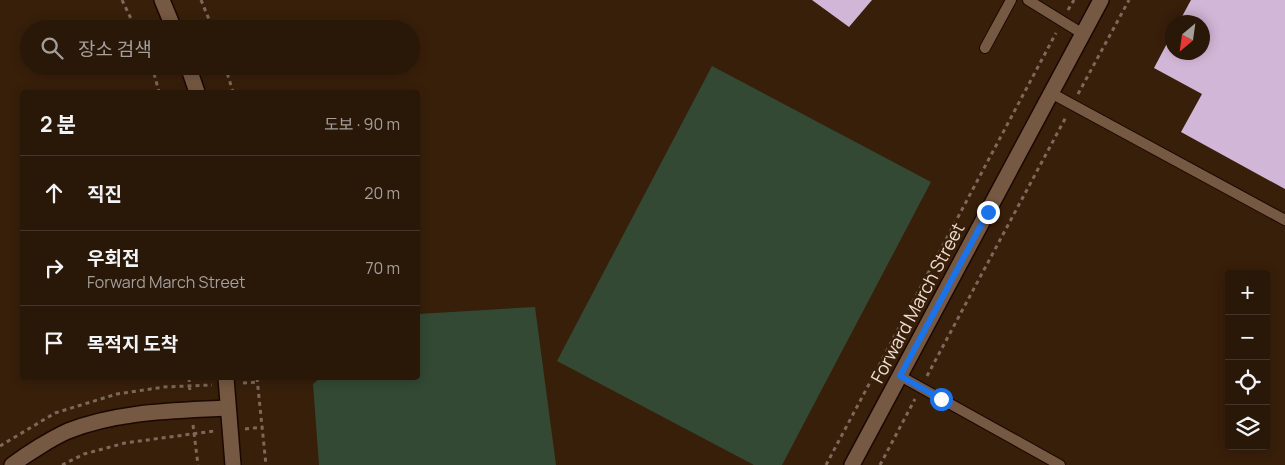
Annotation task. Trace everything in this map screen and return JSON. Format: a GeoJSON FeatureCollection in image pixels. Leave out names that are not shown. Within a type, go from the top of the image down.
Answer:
{"type":"FeatureCollection","features":[{"type":"Feature","properties":{"kind":"street"},"geometry":{"type":"LineString","coordinates":[[162,0],[170,20]]}},
{"type":"Feature","properties":{"kind":"street","name":"Forward March Street"},"geometry":{"type":"LineString","coordinates":[[852,465],[1101,0]]}},
{"type":"Feature","properties":{"kind":"street"},"geometry":{"type":"LineString","coordinates":[[191,75],[196,90]]}},
{"type":"Feature","properties":{"kind":"street"},"geometry":{"type":"LineString","coordinates":[[226,380],[233,465]]}},
{"type":"Feature","properties":{"kind":"street"},"geometry":{"type":"LineString","coordinates":[[12,465],[67,432],[112,418],[165,411],[227,408]]}},
{"type":"Feature","properties":{"kind":"lane"},"geometry":{"type":"LineString","coordinates":[[986,48],[1012,0]]}},
{"type":"Feature","properties":{"kind":"lane"},"geometry":{"type":"LineString","coordinates":[[1028,0],[1083,34]]}},
{"type":"Feature","properties":{"kind":"lane"},"geometry":{"type":"LineString","coordinates":[[1052,92],[1285,220]]}},
{"type":"Feature","properties":{"kind":"lane"},"geometry":{"type":"LineString","coordinates":[[900,376],[1060,465]]}},
{"type":"Feature","properties":{"kind":"path"},"geometry":{"type":"LineString","coordinates":[[122,0],[132,20]]}},
{"type":"Feature","properties":{"kind":"path"},"geometry":{"type":"LineString","coordinates":[[201,0],[209,20]]}},
{"type":"Feature","properties":{"kind":"path"},"geometry":{"type":"LineString","coordinates":[[826,465],[1074,0]]}},
{"type":"Feature","properties":{"kind":"path"},"geometry":{"type":"LineString","coordinates":[[880,465],[1129,0]]}},
{"type":"Feature","properties":{"kind":"path"},"geometry":{"type":"LineString","coordinates":[[154,75],[158,90]]}},
{"type":"Feature","properties":{"kind":"path"},"geometry":{"type":"LineString","coordinates":[[228,75],[232,90]]}},
{"type":"Feature","properties":{"kind":"path"},"geometry":{"type":"LineString","coordinates":[[257,380],[266,465]]}},
{"type":"Feature","properties":{"kind":"path"},"geometry":{"type":"LineString","coordinates":[[62,465],[84,454],[125,443],[194,433],[263,427]]}},
{"type":"Feature","properties":{"kind":"green space"},"geometry":{"type":"Polygon","coordinates":[[[712,66],[931,182],[782,465],[754,465],[557,361],[712,66]]]}},
{"type":"Feature","properties":{"kind":"green space"},"geometry":{"type":"Polygon","coordinates":[[[535,307],[556,465],[319,465],[313,384],[318,380],[420,380],[420,314],[535,307]]]}},
{"type":"Feature","properties":{"kind":"building"},"geometry":{"type":"Polygon","coordinates":[[[812,0],[872,0],[849,27],[812,0]]]}},
{"type":"Feature","properties":{"kind":"building"},"geometry":{"type":"Polygon","coordinates":[[[1191,0],[1285,0],[1285,189],[1181,132],[1202,94],[1154,68],[1165,47],[1165,60],[1210,60],[1210,15],[1183,15],[1191,0]]]}},
{"type":"Feature","properties":{"kind":"route"},"geometry":{"type":"LineString","coordinates":[[941,399],[900,376],[988,212]]}}]}
